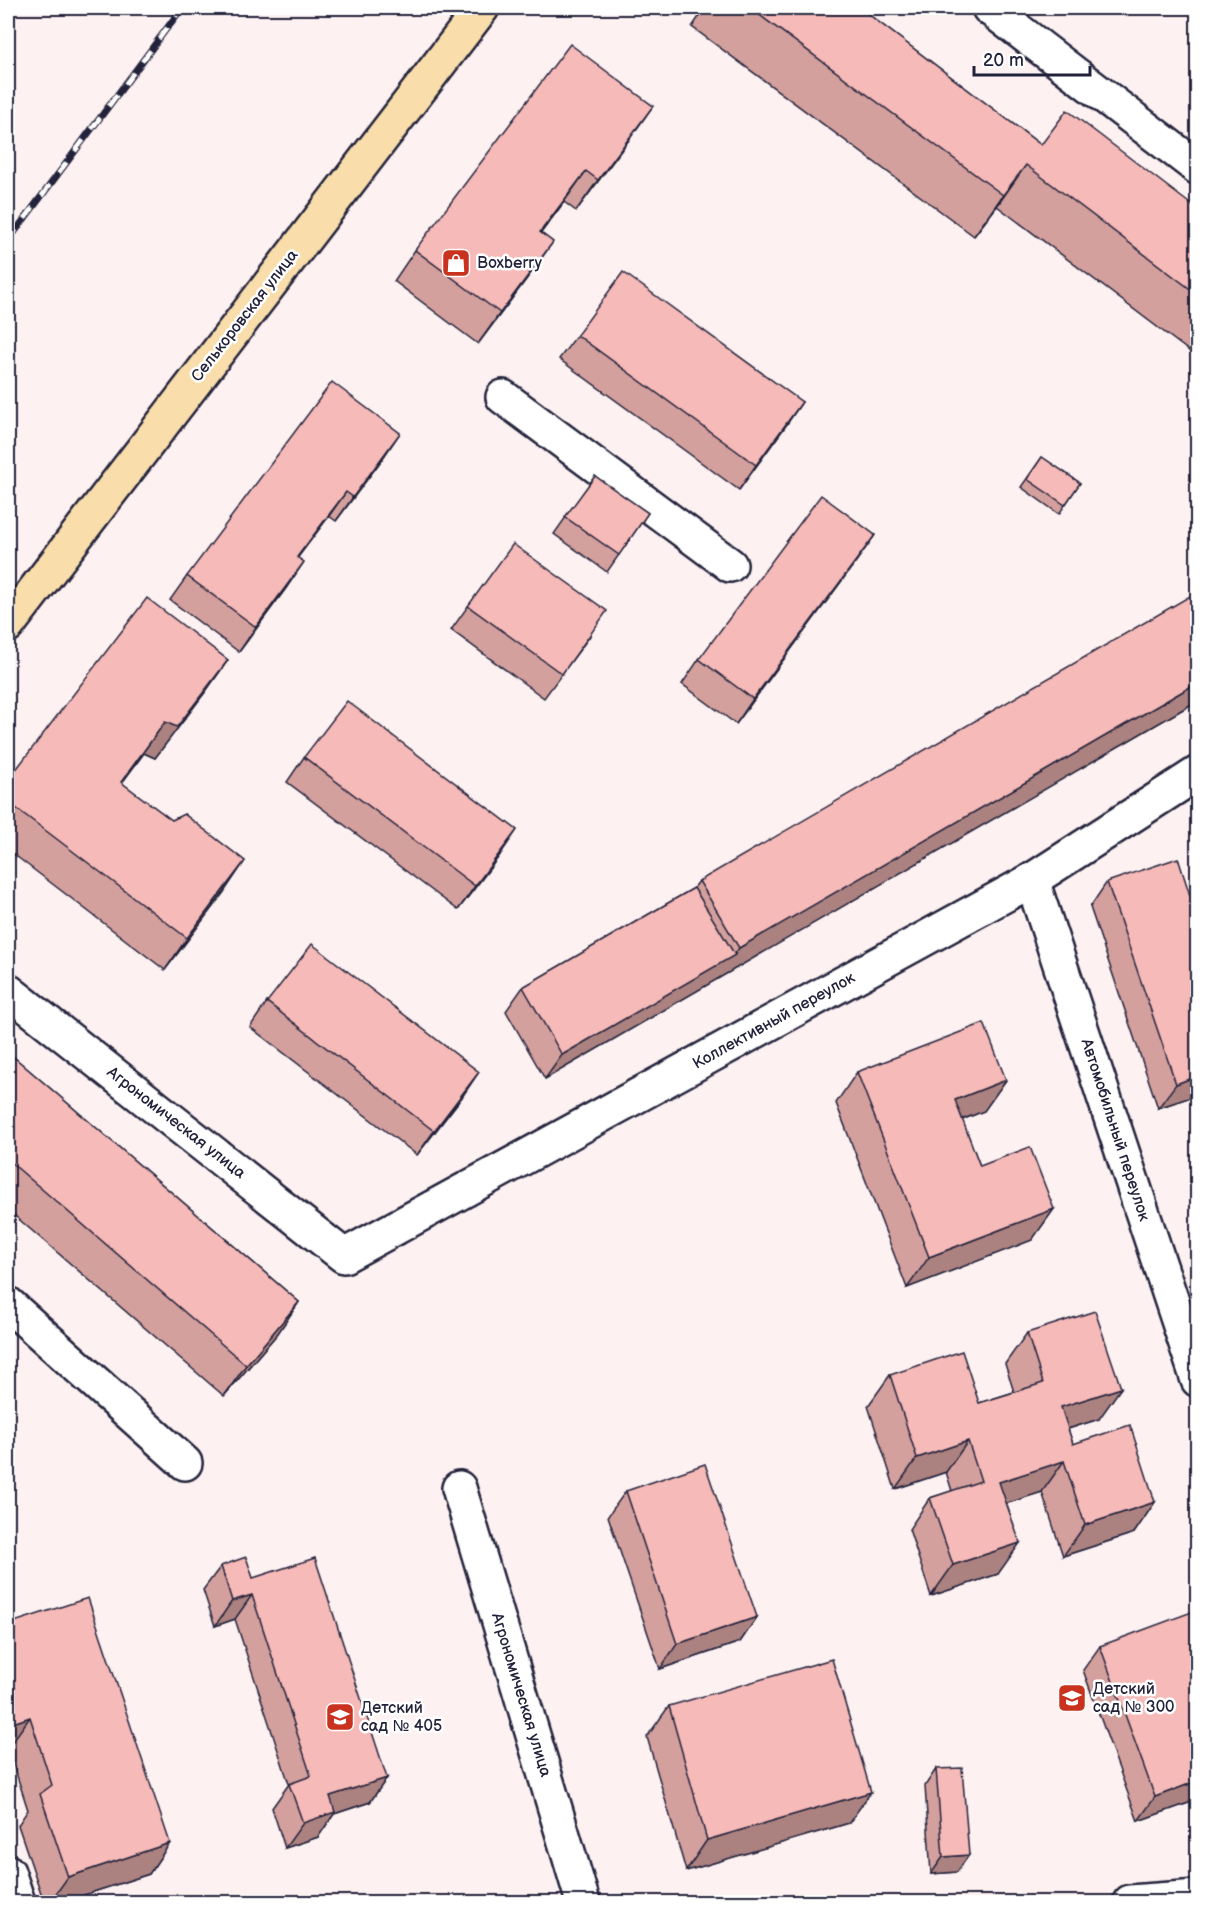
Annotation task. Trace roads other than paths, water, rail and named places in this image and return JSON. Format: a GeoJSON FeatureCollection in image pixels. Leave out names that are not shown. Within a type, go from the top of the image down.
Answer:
{"type":"FeatureCollection","features":[{"type":"Feature","properties":{"kind":"main road","name":"Селькоровская улица"},"geometry":{"type":"LineString","coordinates":[[8,625],[482,8]]}},
{"type":"Feature","properties":{"kind":"street"},"geometry":{"type":"LineString","coordinates":[[1004,12],[1197,168]]}},
{"type":"Feature","properties":{"kind":"street"},"geometry":{"type":"LineString","coordinates":[[503,397],[730,565]]}},
{"type":"Feature","properties":{"kind":"street","name":"Коллективный переулок"},"geometry":{"type":"LineString","coordinates":[[344,1256],[1032,880],[1197,773]]}},
{"type":"Feature","properties":{"kind":"street","name":"Автомобильный переулок"},"geometry":{"type":"LineString","coordinates":[[1032,880],[1197,1380]]}},
{"type":"Feature","properties":{"kind":"street","name":"Агрономическая улица"},"geometry":{"type":"LineString","coordinates":[[8,991],[344,1256]]}},
{"type":"Feature","properties":{"kind":"street"},"geometry":{"type":"LineString","coordinates":[[8,1304],[185,1463]]}},
{"type":"Feature","properties":{"kind":"street","name":"Агрономическая улица"},"geometry":{"type":"LineString","coordinates":[[459,1488],[583,1902]]}},
{"type":"Feature","properties":{"kind":"street"},"geometry":{"type":"LineString","coordinates":[[8,1872],[18,1902]]}},
{"type":"Feature","properties":{"kind":"street"},"geometry":{"type":"LineString","coordinates":[[1130,1902],[1197,1897]]}},
{"type":"Feature","properties":{"kind":"railway"},"geometry":{"type":"LineString","coordinates":[[8,241],[182,8]]}},
{"type":"Feature","properties":{"kind":"place","name":"Boxberry"},"geometry":{"type":"Point","coordinates":[456,263]}},
{"type":"Feature","properties":{"kind":"place","name":"Детский сад № 300"},"geometry":{"type":"Point","coordinates":[1072,1698]}},
{"type":"Feature","properties":{"kind":"place","name":"Детский сад № 405"},"geometry":{"type":"Point","coordinates":[340,1717]}}]}
